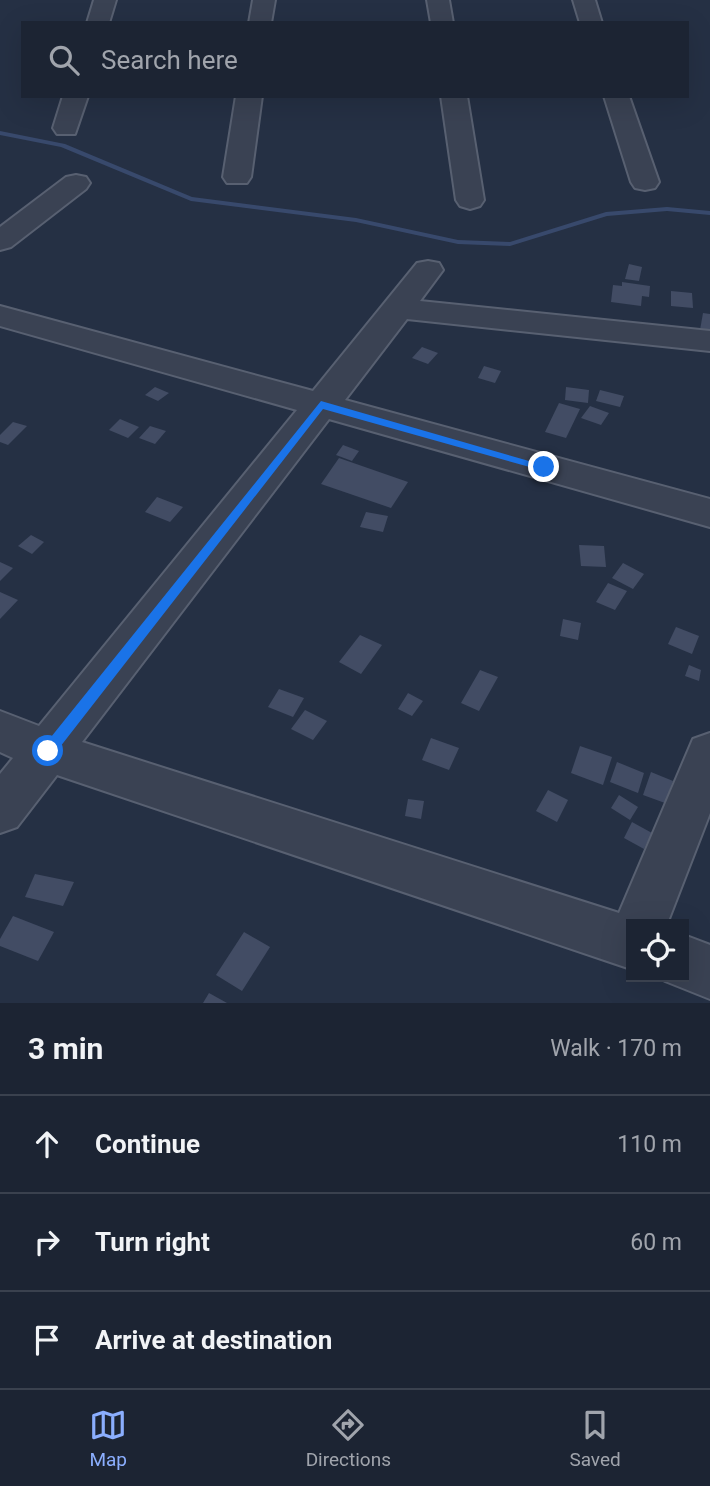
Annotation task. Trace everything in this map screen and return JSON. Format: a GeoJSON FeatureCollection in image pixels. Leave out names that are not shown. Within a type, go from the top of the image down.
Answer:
{"type":"FeatureCollection","features":[{"type":"Feature","properties":{"kind":"street"},"geometry":{"type":"LineString","coordinates":[[99,21],[105,0]]}},
{"type":"Feature","properties":{"kind":"street"},"geometry":{"type":"LineString","coordinates":[[260,21],[264,0]]}},
{"type":"Feature","properties":{"kind":"street"},"geometry":{"type":"LineString","coordinates":[[438,0],[442,21]]}},
{"type":"Feature","properties":{"kind":"street"},"geometry":{"type":"LineString","coordinates":[[583,0],[590,21]]}},
{"type":"Feature","properties":{"kind":"street"},"geometry":{"type":"LineString","coordinates":[[66,128],[75,98]]}},
{"type":"Feature","properties":{"kind":"street"},"geometry":{"type":"LineString","coordinates":[[237,177],[249,98]]}},
{"type":"Feature","properties":{"kind":"street"},"geometry":{"type":"LineString","coordinates":[[454,98],[470,200]]}},
{"type":"Feature","properties":{"kind":"street"},"geometry":{"type":"LineString","coordinates":[[617,98],[645,181]]}},
{"type":"Feature","properties":{"kind":"street"},"geometry":{"type":"LineString","coordinates":[[0,241],[76,183]]}},
{"type":"Feature","properties":{"kind":"street"},"geometry":{"type":"LineString","coordinates":[[0,811],[428,270]]}},
{"type":"Feature","properties":{"kind":"street"},"geometry":{"type":"LineString","coordinates":[[398,308],[710,341]]}},
{"type":"Feature","properties":{"kind":"street"},"geometry":{"type":"LineString","coordinates":[[0,316],[710,513]]}},
{"type":"Feature","properties":{"kind":"street"},"geometry":{"type":"LineString","coordinates":[[0,731],[48,751],[626,941]]}},
{"type":"Feature","properties":{"kind":"street"},"geometry":{"type":"LineString","coordinates":[[643,919],[710,753]]}},
{"type":"Feature","properties":{"kind":"street"},"geometry":{"type":"LineString","coordinates":[[689,964],[710,972]]}},
{"type":"Feature","properties":{"kind":"building"},"geometry":{"type":"Polygon","coordinates":[[[629,264],[642,267],[639,281],[625,279],[629,264]]]}},
{"type":"Feature","properties":{"kind":"building"},"geometry":{"type":"Polygon","coordinates":[[[622,282],[650,286],[649,297],[642,296],[641,306],[611,302],[613,285],[622,286],[622,282]]]}},
{"type":"Feature","properties":{"kind":"building"},"geometry":{"type":"Polygon","coordinates":[[[671,291],[692,293],[693,308],[671,306],[671,291]]]}},
{"type":"Feature","properties":{"kind":"building"},"geometry":{"type":"Polygon","coordinates":[[[703,313],[710,314],[710,332],[700,330],[703,313]]]}},
{"type":"Feature","properties":{"kind":"building"},"geometry":{"type":"Polygon","coordinates":[[[422,347],[438,353],[428,364],[412,358],[422,347]]]}},
{"type":"Feature","properties":{"kind":"building"},"geometry":{"type":"Polygon","coordinates":[[[484,366],[501,371],[495,383],[478,378],[484,366]]]}},
{"type":"Feature","properties":{"kind":"building"},"geometry":{"type":"Polygon","coordinates":[[[155,387],[169,393],[158,401],[145,395],[155,387]]]}},
{"type":"Feature","properties":{"kind":"building"},"geometry":{"type":"Polygon","coordinates":[[[566,387],[589,390],[588,403],[565,400],[566,387]]]}},
{"type":"Feature","properties":{"kind":"building"},"geometry":{"type":"Polygon","coordinates":[[[600,390],[624,396],[620,407],[596,401],[600,390]]]}},
{"type":"Feature","properties":{"kind":"building"},"geometry":{"type":"Polygon","coordinates":[[[559,403],[580,409],[566,438],[545,432],[559,403]]]}},
{"type":"Feature","properties":{"kind":"building"},"geometry":{"type":"Polygon","coordinates":[[[590,406],[609,413],[601,425],[581,418],[590,406]]]}},
{"type":"Feature","properties":{"kind":"building"},"geometry":{"type":"Polygon","coordinates":[[[120,419],[139,427],[128,438],[109,430],[120,419]]]}},
{"type":"Feature","properties":{"kind":"building"},"geometry":{"type":"Polygon","coordinates":[[[13,422],[27,426],[8,445],[0,442],[0,435],[13,422]]]}},
{"type":"Feature","properties":{"kind":"building"},"geometry":{"type":"Polygon","coordinates":[[[150,426],[166,431],[155,444],[139,438],[150,426]]]}},
{"type":"Feature","properties":{"kind":"building"},"geometry":{"type":"Polygon","coordinates":[[[343,445],[359,451],[352,461],[336,455],[343,445]]]}},
{"type":"Feature","properties":{"kind":"building"},"geometry":{"type":"Polygon","coordinates":[[[339,458],[408,482],[391,508],[321,484],[339,458]]]}},
{"type":"Feature","properties":{"kind":"building"},"geometry":{"type":"Polygon","coordinates":[[[157,497],[183,507],[170,522],[145,512],[157,497]]]}},
{"type":"Feature","properties":{"kind":"building"},"geometry":{"type":"Polygon","coordinates":[[[366,512],[388,516],[383,532],[360,527],[366,512]]]}},
{"type":"Feature","properties":{"kind":"building"},"geometry":{"type":"Polygon","coordinates":[[[31,535],[44,542],[32,554],[18,546],[31,535]]]}},
{"type":"Feature","properties":{"kind":"building"},"geometry":{"type":"Polygon","coordinates":[[[579,545],[604,546],[606,567],[581,566],[579,545]]]}},
{"type":"Feature","properties":{"kind":"building"},"geometry":{"type":"Polygon","coordinates":[[[0,562],[13,568],[0,581],[0,562]]]}},
{"type":"Feature","properties":{"kind":"building"},"geometry":{"type":"Polygon","coordinates":[[[623,563],[644,574],[633,589],[612,578],[623,563]]]}},
{"type":"Feature","properties":{"kind":"building"},"geometry":{"type":"Polygon","coordinates":[[[608,583],[627,591],[615,610],[596,602],[608,583]]]}},
{"type":"Feature","properties":{"kind":"building"},"geometry":{"type":"Polygon","coordinates":[[[0,592],[18,600],[0,619],[0,592]]]}},
{"type":"Feature","properties":{"kind":"building"},"geometry":{"type":"Polygon","coordinates":[[[563,619],[581,623],[578,640],[560,636],[563,619]]]}},
{"type":"Feature","properties":{"kind":"building"},"geometry":{"type":"Polygon","coordinates":[[[676,627],[699,636],[692,654],[668,644],[676,627]]]}},
{"type":"Feature","properties":{"kind":"building"},"geometry":{"type":"Polygon","coordinates":[[[360,635],[382,645],[361,674],[339,662],[360,635]]]}},
{"type":"Feature","properties":{"kind":"building"},"geometry":{"type":"Polygon","coordinates":[[[689,665],[701,670],[699,681],[685,676],[689,665]]]}},
{"type":"Feature","properties":{"kind":"building"},"geometry":{"type":"Polygon","coordinates":[[[480,670],[498,677],[479,711],[461,703],[480,670]]]}},
{"type":"Feature","properties":{"kind":"building"},"geometry":{"type":"Polygon","coordinates":[[[279,689],[304,698],[293,717],[268,707],[279,689]]]}},
{"type":"Feature","properties":{"kind":"building"},"geometry":{"type":"Polygon","coordinates":[[[408,693],[423,701],[412,716],[398,709],[408,693]]]}},
{"type":"Feature","properties":{"kind":"building"},"geometry":{"type":"Polygon","coordinates":[[[305,710],[327,721],[313,740],[291,729],[305,710]]]}},
{"type":"Feature","properties":{"kind":"building"},"geometry":{"type":"Polygon","coordinates":[[[431,738],[459,748],[449,770],[422,760],[431,738]]]}},
{"type":"Feature","properties":{"kind":"building"},"geometry":{"type":"Polygon","coordinates":[[[580,746],[612,757],[603,785],[571,773],[580,746]]]}},
{"type":"Feature","properties":{"kind":"building"},"geometry":{"type":"Polygon","coordinates":[[[617,762],[644,773],[638,793],[610,782],[617,762]]]}},
{"type":"Feature","properties":{"kind":"building"},"geometry":{"type":"Polygon","coordinates":[[[651,772],[673,781],[665,803],[643,795],[651,772]]]}},
{"type":"Feature","properties":{"kind":"building"},"geometry":{"type":"Polygon","coordinates":[[[548,790],[568,800],[557,822],[536,811],[548,790]]]}},
{"type":"Feature","properties":{"kind":"building"},"geometry":{"type":"Polygon","coordinates":[[[619,795],[638,807],[630,820],[611,808],[619,795]]]}},
{"type":"Feature","properties":{"kind":"building"},"geometry":{"type":"Polygon","coordinates":[[[408,799],[424,801],[421,819],[405,816],[408,799]]]}},
{"type":"Feature","properties":{"kind":"building"},"geometry":{"type":"Polygon","coordinates":[[[632,822],[652,833],[644,849],[624,838],[632,822]]]}},
{"type":"Feature","properties":{"kind":"building"},"geometry":{"type":"Polygon","coordinates":[[[35,874],[74,882],[63,906],[25,897],[35,874]]]}},
{"type":"Feature","properties":{"kind":"building"},"geometry":{"type":"Polygon","coordinates":[[[13,916],[54,932],[38,961],[0,946],[0,939],[13,916]]]}},
{"type":"Feature","properties":{"kind":"building"},"geometry":{"type":"Polygon","coordinates":[[[244,932],[270,947],[242,991],[216,975],[244,932]]]}},
{"type":"Feature","properties":{"kind":"building"},"geometry":{"type":"Polygon","coordinates":[[[209,993],[227,1003],[203,1003],[209,993]]]}},
{"type":"Feature","properties":{"kind":"waterway"},"geometry":{"type":"LineString","coordinates":[[0,133],[63,145],[191,199],[356,220],[458,242],[510,244],[606,214],[667,209],[710,213]]}},
{"type":"Feature","properties":{"kind":"route"},"geometry":{"type":"LineString","coordinates":[[48,751],[321,405],[544,467]]}}]}
